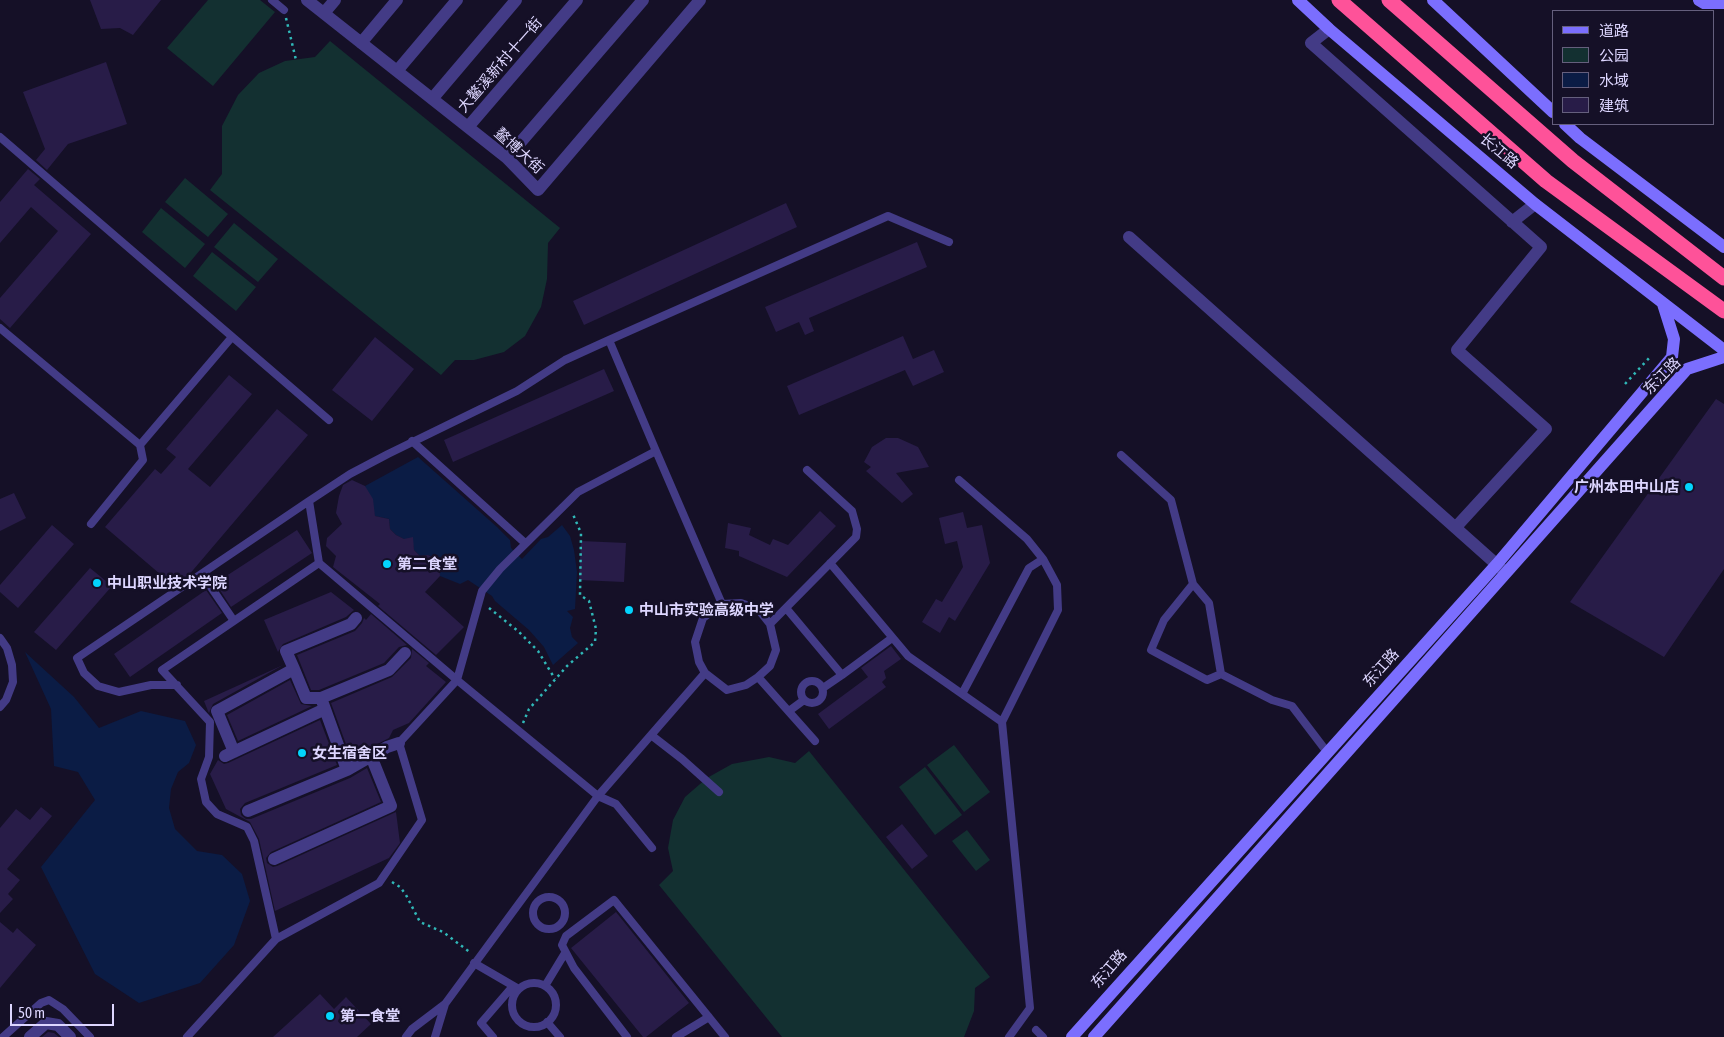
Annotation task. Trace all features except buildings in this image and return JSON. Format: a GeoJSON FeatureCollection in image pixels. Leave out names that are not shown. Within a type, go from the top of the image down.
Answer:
{"type":"FeatureCollection","features":[{"type":"Feature","properties":{"kind":"highway","name":"长江路"},"geometry":{"type":"LineString","coordinates":[[1339,0],[1546,181],[1724,311]]}},
{"type":"Feature","properties":{"kind":"highway"},"geometry":{"type":"LineString","coordinates":[[1389,0],[1573,161],[1724,278]]}},
{"type":"Feature","properties":{"kind":"street","name":"鳌博大街"},"geometry":{"type":"LineString","coordinates":[[307,0],[507,158],[538,190],[700,0]]}},
{"type":"Feature","properties":{"kind":"street"},"geometry":{"type":"LineString","coordinates":[[324,13],[335,0]]}},
{"type":"Feature","properties":{"kind":"street"},"geometry":{"type":"LineString","coordinates":[[361,43],[397,0]]}},
{"type":"Feature","properties":{"kind":"street"},"geometry":{"type":"LineString","coordinates":[[397,71],[457,0]]}},
{"type":"Feature","properties":{"kind":"street"},"geometry":{"type":"LineString","coordinates":[[432,99],[516,0]]}},
{"type":"Feature","properties":{"kind":"street","name":"大鳌溪新村十一街"},"geometry":{"type":"LineString","coordinates":[[468,127],[577,0]]}},
{"type":"Feature","properties":{"kind":"street"},"geometry":{"type":"LineString","coordinates":[[507,158],[643,0]]}},
{"type":"Feature","properties":{"kind":"street","name":"长江路"},"geometry":{"type":"LineString","coordinates":[[1298,0],[1328,29],[1535,204],[1664,304],[1722,352]]}},
{"type":"Feature","properties":{"kind":"street"},"geometry":{"type":"LineString","coordinates":[[1433,0],[1552,111]]}},
{"type":"Feature","properties":{"kind":"street"},"geometry":{"type":"LineString","coordinates":[[1699,0],[1724,3]]}},
{"type":"Feature","properties":{"kind":"street"},"geometry":{"type":"LineString","coordinates":[[1328,29],[1311,43],[1541,247],[1457,350],[1546,429],[1456,527]]}},
{"type":"Feature","properties":{"kind":"street"},"geometry":{"type":"LineString","coordinates":[[1566,125],[1580,138],[1722,243]]}},
{"type":"Feature","properties":{"kind":"street"},"geometry":{"type":"LineString","coordinates":[[1512,222],[1535,204]]}},
{"type":"Feature","properties":{"kind":"street"},"geometry":{"type":"LineString","coordinates":[[1129,237],[1501,569]]}},
{"type":"Feature","properties":{"kind":"street","name":"东江路"},"geometry":{"type":"LineString","coordinates":[[1094,1037],[1501,569],[1672,357],[1674,339],[1664,304]]}},
{"type":"Feature","properties":{"kind":"street","name":"东江路"},"geometry":{"type":"LineString","coordinates":[[1072,1037],[1327,752],[1687,369],[1722,352]]}},
{"type":"Feature","properties":{"kind":"street"},"geometry":{"type":"LineString","coordinates":[[323,703],[306,698],[286,651],[351,624],[356,618]]}},
{"type":"Feature","properties":{"kind":"street"},"geometry":{"type":"LineString","coordinates":[[294,669],[217,711],[230,754],[323,703],[389,670],[405,653]]}},
{"type":"Feature","properties":{"kind":"street"},"geometry":{"type":"LineString","coordinates":[[323,703],[347,770]]}},
{"type":"Feature","properties":{"kind":"street"},"geometry":{"type":"LineString","coordinates":[[248,811],[347,770],[399,743]]}},
{"type":"Feature","properties":{"kind":"street"},"geometry":{"type":"LineString","coordinates":[[274,858],[391,806],[371,756]]}},
{"type":"Feature","properties":{"kind":"street"},"geometry":{"type":"LineString","coordinates":[[30,1037],[46,1023],[58,1024],[70,1037]]}},
{"type":"Feature","properties":{"kind":"lane"},"geometry":{"type":"LineString","coordinates":[[272,0],[284,10]]}},
{"type":"Feature","properties":{"kind":"lane"},"geometry":{"type":"LineString","coordinates":[[0,138],[329,420]]}},
{"type":"Feature","properties":{"kind":"lane"},"geometry":{"type":"LineString","coordinates":[[177,685],[151,685],[119,692],[98,686],[84,673],[77,658],[350,474],[412,441],[518,390],[565,360],[888,216],[949,242]]}},
{"type":"Feature","properties":{"kind":"lane"},"geometry":{"type":"LineString","coordinates":[[0,328],[140,445],[144,460],[92,524]]}},
{"type":"Feature","properties":{"kind":"lane"},"geometry":{"type":"LineString","coordinates":[[140,445],[232,337]]}},
{"type":"Feature","properties":{"kind":"lane"},"geometry":{"type":"LineString","coordinates":[[609,340],[722,604]]}},
{"type":"Feature","properties":{"kind":"lane"},"geometry":{"type":"LineString","coordinates":[[412,441],[525,543]]}},
{"type":"Feature","properties":{"kind":"lane"},"geometry":{"type":"LineString","coordinates":[[187,1037],[276,939],[379,884],[422,820],[399,743],[457,680],[482,591],[525,543],[578,492],[656,451]]}},
{"type":"Feature","properties":{"kind":"lane"},"geometry":{"type":"LineString","coordinates":[[1121,455],[1171,500],[1193,584],[1209,603],[1221,674]]}},
{"type":"Feature","properties":{"kind":"lane"},"geometry":{"type":"LineString","coordinates":[[770,624],[856,537],[857,529],[852,511],[807,470]]}},
{"type":"Feature","properties":{"kind":"lane"},"geometry":{"type":"LineString","coordinates":[[959,480],[1027,539],[1043,559],[1057,585],[1058,610],[1002,722],[1030,1008],[1009,1037]]}},
{"type":"Feature","properties":{"kind":"lane"},"geometry":{"type":"LineString","coordinates":[[309,501],[319,563],[598,796],[616,804],[652,848]]}},
{"type":"Feature","properties":{"kind":"lane"},"geometry":{"type":"LineString","coordinates":[[962,694],[1029,568],[1043,559]]}},
{"type":"Feature","properties":{"kind":"lane"},"geometry":{"type":"LineString","coordinates":[[276,939],[254,841],[247,827],[217,814],[206,802],[201,779],[209,756],[210,722],[162,670],[319,563]]}},
{"type":"Feature","properties":{"kind":"lane"},"geometry":{"type":"LineString","coordinates":[[830,563],[908,656],[1002,722]]}},
{"type":"Feature","properties":{"kind":"lane"},"geometry":{"type":"LineString","coordinates":[[202,574],[234,621]]}},
{"type":"Feature","properties":{"kind":"lane"},"geometry":{"type":"LineString","coordinates":[[1193,584],[1164,620],[1151,650],[1207,680],[1221,674]]}},
{"type":"Feature","properties":{"kind":"lane"},"geometry":{"type":"LineString","coordinates":[[741,603],[758,609],[770,624],[776,650],[770,666],[758,677],[746,685],[727,690],[705,673],[698,662],[695,642],[703,618],[722,604],[741,603]]}},
{"type":"Feature","properties":{"kind":"lane"},"geometry":{"type":"LineString","coordinates":[[786,608],[842,675]]}},
{"type":"Feature","properties":{"kind":"lane"},"geometry":{"type":"LineString","coordinates":[[0,638],[7,648],[12,665],[13,682],[6,700],[0,707]]}},
{"type":"Feature","properties":{"kind":"lane"},"geometry":{"type":"LineString","coordinates":[[823,688],[892,638]]}},
{"type":"Feature","properties":{"kind":"lane"},"geometry":{"type":"LineString","coordinates":[[406,1037],[412,1029],[445,1004],[598,796],[705,673]]}},
{"type":"Feature","properties":{"kind":"lane"},"geometry":{"type":"LineString","coordinates":[[1221,674],[1272,700],[1292,706],[1327,752]]}},
{"type":"Feature","properties":{"kind":"lane"},"geometry":{"type":"LineString","coordinates":[[758,677],[815,741]]}},
{"type":"Feature","properties":{"kind":"lane"},"geometry":{"type":"LineString","coordinates":[[807,682],[818,682],[823,688],[823,696],[819,702],[812,704],[804,700],[801,691],[807,682]]}},
{"type":"Feature","properties":{"kind":"lane"},"geometry":{"type":"LineString","coordinates":[[789,711],[804,700]]}},
{"type":"Feature","properties":{"kind":"lane"},"geometry":{"type":"LineString","coordinates":[[651,735],[719,792]]}},
{"type":"Feature","properties":{"kind":"lane"},"geometry":{"type":"LineString","coordinates":[[561,924],[557,928],[546,930],[537,925],[533,915],[539,900],[549,897],[562,904],[565,914],[561,924],[566,936]]}},
{"type":"Feature","properties":{"kind":"lane"},"geometry":{"type":"LineString","coordinates":[[627,1037],[574,968],[562,945],[566,936],[614,900],[726,1037]]}},
{"type":"Feature","properties":{"kind":"lane"},"geometry":{"type":"LineString","coordinates":[[546,986],[565,953]]}},
{"type":"Feature","properties":{"kind":"lane"},"geometry":{"type":"LineString","coordinates":[[476,961],[516,987]]}},
{"type":"Feature","properties":{"kind":"lane"},"geometry":{"type":"LineString","coordinates":[[493,1037],[481,1023],[516,987],[532,983],[546,986],[555,996],[555,1010],[548,1022],[534,1026],[520,1022],[513,1009],[512,1002],[516,987]]}},
{"type":"Feature","properties":{"kind":"lane"},"geometry":{"type":"LineString","coordinates":[[3,1037],[41,1003],[49,1000],[63,1009],[90,1037]]}},
{"type":"Feature","properties":{"kind":"lane"},"geometry":{"type":"LineString","coordinates":[[435,1037],[445,1004]]}},
{"type":"Feature","properties":{"kind":"lane"},"geometry":{"type":"LineString","coordinates":[[676,1037],[709,1016]]}},
{"type":"Feature","properties":{"kind":"lane"},"geometry":{"type":"LineString","coordinates":[[548,1022],[560,1037]]}},
{"type":"Feature","properties":{"kind":"lane"},"geometry":{"type":"LineString","coordinates":[[1036,1030],[1043,1037]]}},
{"type":"Feature","properties":{"kind":"path"},"geometry":{"type":"LineString","coordinates":[[284,10],[296,60]]}},
{"type":"Feature","properties":{"kind":"path"},"geometry":{"type":"LineString","coordinates":[[1625,384],[1651,356]]}},
{"type":"Feature","properties":{"kind":"path"},"geometry":{"type":"LineString","coordinates":[[519,731],[529,709],[555,679],[595,642],[596,629],[589,601],[580,595],[579,588],[581,533],[576,516],[566,504]]}},
{"type":"Feature","properties":{"kind":"path"},"geometry":{"type":"LineString","coordinates":[[480,601],[518,631],[538,651],[555,679]]}},
{"type":"Feature","properties":{"kind":"path"},"geometry":{"type":"LineString","coordinates":[[383,877],[400,887],[420,922],[443,932],[476,961]]}},
{"type":"Feature","properties":{"kind":"green space"},"geometry":{"type":"Polygon","coordinates":[[[208,0],[260,0],[275,12],[213,86],[167,48],[208,0]]]}},
{"type":"Feature","properties":{"kind":"green space"},"geometry":{"type":"Polygon","coordinates":[[[330,41],[560,228],[548,243],[547,279],[541,307],[525,336],[504,352],[474,360],[455,360],[441,375],[210,190],[222,174],[222,126],[238,95],[259,73],[285,61],[315,57],[330,41]]]}},
{"type":"Feature","properties":{"kind":"green space"},"geometry":{"type":"Polygon","coordinates":[[[185,178],[228,214],[208,237],[165,202],[185,178]]]}},
{"type":"Feature","properties":{"kind":"green space"},"geometry":{"type":"Polygon","coordinates":[[[161,208],[205,244],[185,268],[142,232],[161,208]]]}},
{"type":"Feature","properties":{"kind":"green space"},"geometry":{"type":"Polygon","coordinates":[[[234,223],[278,259],[258,282],[214,247],[234,223]]]}},
{"type":"Feature","properties":{"kind":"green space"},"geometry":{"type":"Polygon","coordinates":[[[212,252],[256,287],[236,311],[193,276],[212,252]]]}},
{"type":"Feature","properties":{"kind":"green space"},"geometry":{"type":"Polygon","coordinates":[[[954,745],[990,792],[964,812],[927,765],[954,745]]]}},
{"type":"Feature","properties":{"kind":"green space"},"geometry":{"type":"Polygon","coordinates":[[[809,751],[990,977],[975,988],[974,1011],[964,1037],[782,1037],[659,885],[673,871],[668,848],[673,820],[685,797],[707,778],[732,764],[769,757],[795,763],[809,751]]]}},
{"type":"Feature","properties":{"kind":"green space"},"geometry":{"type":"Polygon","coordinates":[[[925,767],[962,815],[935,835],[899,787],[925,767]]]}},
{"type":"Feature","properties":{"kind":"green space"},"geometry":{"type":"Polygon","coordinates":[[[967,830],[990,860],[976,871],[952,841],[967,830]]]}},
{"type":"Feature","properties":{"kind":"water"},"geometry":{"type":"Polygon","coordinates":[[[418,457],[497,527],[510,540],[511,548],[522,559],[541,539],[548,537],[562,525],[570,536],[577,572],[575,609],[567,611],[573,617],[570,628],[572,637],[578,643],[553,665],[544,647],[529,630],[495,601],[492,596],[468,580],[460,584],[440,576],[439,560],[428,555],[420,556],[414,550],[412,539],[404,539],[396,535],[390,529],[389,519],[375,516],[365,486],[418,457]]]}},
{"type":"Feature","properties":{"kind":"water"},"geometry":{"type":"Polygon","coordinates":[[[25,652],[74,697],[99,728],[141,711],[185,721],[196,745],[189,763],[178,772],[171,789],[169,808],[175,829],[197,851],[222,855],[242,874],[250,901],[234,945],[200,983],[139,1003],[95,974],[41,867],[95,800],[78,772],[54,766],[51,709],[25,652]]]}},
{"type":"Feature","properties":{"kind":"place","name":"广州本田中山店"},"geometry":{"type":"Point","coordinates":[1689,487]}},
{"type":"Feature","properties":{"kind":"place","name":"第二食堂"},"geometry":{"type":"Point","coordinates":[387,564]}},
{"type":"Feature","properties":{"kind":"place","name":"中山职业技术学院"},"geometry":{"type":"Point","coordinates":[97,583]}},
{"type":"Feature","properties":{"kind":"place","name":"中山市实验高级中学"},"geometry":{"type":"Point","coordinates":[629,610]}},
{"type":"Feature","properties":{"kind":"place","name":"女生宿舍区"},"geometry":{"type":"Point","coordinates":[302,753]}},
{"type":"Feature","properties":{"kind":"place","name":"第一食堂"},"geometry":{"type":"Point","coordinates":[330,1016]}}]}
